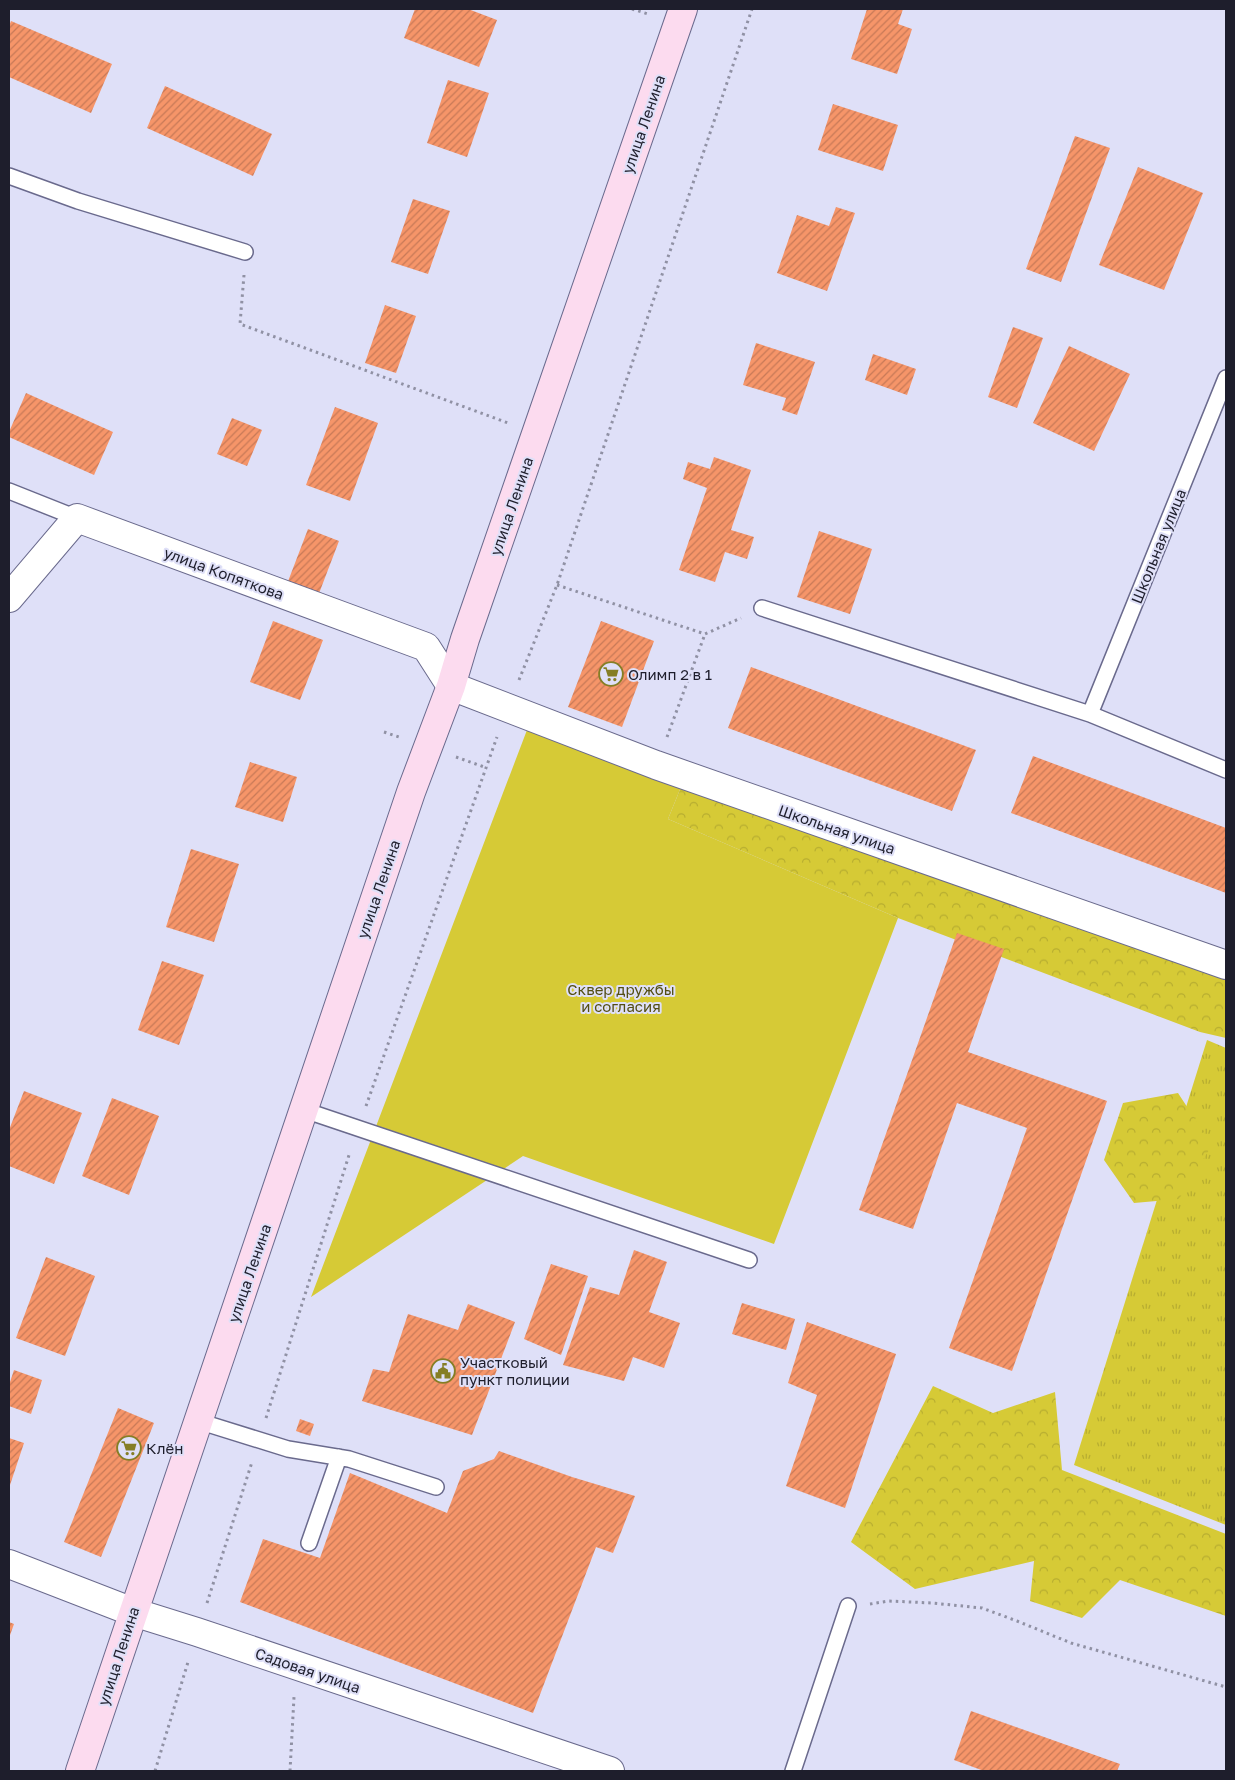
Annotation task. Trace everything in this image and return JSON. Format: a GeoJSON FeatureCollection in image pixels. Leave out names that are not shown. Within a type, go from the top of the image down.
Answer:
{"type":"FeatureCollection","features":[{"type":"Feature","properties":{"kind":"main road","name":"улица Ленина"},"geometry":{"type":"LineString","coordinates":[[80,1771],[411,792],[451,686],[465,639],[682,9]]}},
{"type":"Feature","properties":{"kind":"street","name":"улица Копяткова"},"geometry":{"type":"LineString","coordinates":[[77,518],[426,646],[451,686]]}},
{"type":"Feature","properties":{"kind":"street"},"geometry":{"type":"LineString","coordinates":[[9,598],[77,518]]}},
{"type":"Feature","properties":{"kind":"street","name":"Школьная улица"},"geometry":{"type":"LineString","coordinates":[[451,686],[656,765],[1226,964]]}},
{"type":"Feature","properties":{"kind":"street","name":"Садовая улица"},"geometry":{"type":"LineString","coordinates":[[9,1564],[133,1612],[610,1771]]}},
{"type":"Feature","properties":{"kind":"lane"},"geometry":{"type":"LineString","coordinates":[[9,176],[78,201],[245,252]]}},
{"type":"Feature","properties":{"kind":"lane","name":"Школьная улица"},"geometry":{"type":"LineString","coordinates":[[1090,714],[1226,378]]}},
{"type":"Feature","properties":{"kind":"lane"},"geometry":{"type":"LineString","coordinates":[[9,491],[77,518]]}},
{"type":"Feature","properties":{"kind":"lane"},"geometry":{"type":"LineString","coordinates":[[762,608],[1090,714],[1226,770]]}},
{"type":"Feature","properties":{"kind":"lane"},"geometry":{"type":"LineString","coordinates":[[304,1110],[749,1260]]}},
{"type":"Feature","properties":{"kind":"lane"},"geometry":{"type":"LineString","coordinates":[[198,1421],[288,1448],[339,1457],[436,1487]]}},
{"type":"Feature","properties":{"kind":"lane"},"geometry":{"type":"LineString","coordinates":[[310,1543],[339,1457]]}},
{"type":"Feature","properties":{"kind":"lane"},"geometry":{"type":"LineString","coordinates":[[793,1771],[848,1606]]}},
{"type":"Feature","properties":{"kind":"path"},"geometry":{"type":"LineString","coordinates":[[155,1771],[197,1632],[358,1129],[508,708],[557,585],[752,9]]}},
{"type":"Feature","properties":{"kind":"path"},"geometry":{"type":"LineString","coordinates":[[245,252],[240,324],[537,434]]}},
{"type":"Feature","properties":{"kind":"path"},"geometry":{"type":"LineString","coordinates":[[557,585],[705,634],[762,608]]}},
{"type":"Feature","properties":{"kind":"path"},"geometry":{"type":"LineString","coordinates":[[656,765],[705,634]]}},
{"type":"Feature","properties":{"kind":"path"},"geometry":{"type":"LineString","coordinates":[[848,1606],[889,1601],[982,1608],[1071,1643],[1226,1687]]}},
{"type":"Feature","properties":{"kind":"path"},"geometry":{"type":"LineString","coordinates":[[290,1771],[296,1665]]}},
{"type":"Feature","properties":{"kind":"green space","name":"Сквер дружбы и согласия"},"geometry":{"type":"Polygon","coordinates":[[[527,730],[681,787],[668,819],[898,918],[774,1244],[523,1156],[311,1297],[527,730]]]}},
{"type":"Feature","properties":{"kind":"green space"},"geometry":{"type":"Polygon","coordinates":[[[681,787],[1226,977],[1226,1038],[1200,1032],[898,918],[668,819],[681,787]]]}},
{"type":"Feature","properties":{"kind":"green space"},"geometry":{"type":"Polygon","coordinates":[[[1207,1040],[1226,1048],[1226,1525],[1074,1465],[1207,1040]]]}},
{"type":"Feature","properties":{"kind":"green space"},"geometry":{"type":"Polygon","coordinates":[[[1178,1093],[1212,1145],[1179,1199],[1134,1203],[1104,1160],[1123,1103],[1178,1093]]]}},
{"type":"Feature","properties":{"kind":"green space"},"geometry":{"type":"Polygon","coordinates":[[[933,1386],[993,1413],[1055,1392],[1062,1470],[1226,1534],[1226,1616],[1120,1580],[1082,1618],[1030,1601],[1034,1561],[915,1589],[851,1542],[933,1386]]]}},
{"type":"Feature","properties":{"kind":"building"},"geometry":{"type":"Polygon","coordinates":[[[415,9],[468,9],[497,20],[479,67],[404,38],[415,9]]]}},
{"type":"Feature","properties":{"kind":"building"},"geometry":{"type":"Polygon","coordinates":[[[867,9],[903,9],[898,24],[912,29],[897,74],[851,59],[867,9]]]}},
{"type":"Feature","properties":{"kind":"building"},"geometry":{"type":"Polygon","coordinates":[[[11,21],[112,64],[91,113],[9,77],[9,26],[11,21]]]}},
{"type":"Feature","properties":{"kind":"building"},"geometry":{"type":"Polygon","coordinates":[[[448,80],[489,93],[467,157],[427,143],[448,80]]]}},
{"type":"Feature","properties":{"kind":"building"},"geometry":{"type":"Polygon","coordinates":[[[165,86],[272,134],[253,176],[147,128],[165,86]]]}},
{"type":"Feature","properties":{"kind":"building"},"geometry":{"type":"Polygon","coordinates":[[[833,104],[898,125],[883,171],[818,150],[833,104]]]}},
{"type":"Feature","properties":{"kind":"building"},"geometry":{"type":"Polygon","coordinates":[[[1075,136],[1110,148],[1061,282],[1026,269],[1075,136]]]}},
{"type":"Feature","properties":{"kind":"building"},"geometry":{"type":"Polygon","coordinates":[[[1138,167],[1203,193],[1164,290],[1099,265],[1138,167]]]}},
{"type":"Feature","properties":{"kind":"building"},"geometry":{"type":"Polygon","coordinates":[[[413,199],[450,211],[428,274],[391,262],[413,199]]]}},
{"type":"Feature","properties":{"kind":"building"},"geometry":{"type":"Polygon","coordinates":[[[836,207],[855,213],[827,291],[777,273],[797,215],[829,226],[836,207]]]}},
{"type":"Feature","properties":{"kind":"building"},"geometry":{"type":"Polygon","coordinates":[[[385,305],[416,316],[396,373],[365,363],[385,305]]]}},
{"type":"Feature","properties":{"kind":"building"},"geometry":{"type":"Polygon","coordinates":[[[1013,327],[1043,338],[1017,408],[988,397],[1013,327]]]}},
{"type":"Feature","properties":{"kind":"building"},"geometry":{"type":"Polygon","coordinates":[[[756,343],[815,362],[797,415],[782,410],[786,398],[743,385],[756,343]]]}},
{"type":"Feature","properties":{"kind":"building"},"geometry":{"type":"Polygon","coordinates":[[[1069,346],[1130,374],[1094,451],[1033,423],[1069,346]]]}},
{"type":"Feature","properties":{"kind":"building"},"geometry":{"type":"Polygon","coordinates":[[[873,354],[916,369],[907,395],[865,380],[873,354]]]}},
{"type":"Feature","properties":{"kind":"building"},"geometry":{"type":"Polygon","coordinates":[[[26,393],[113,432],[94,475],[9,437],[9,432],[26,393]]]}},
{"type":"Feature","properties":{"kind":"building"},"geometry":{"type":"Polygon","coordinates":[[[335,407],[378,423],[350,501],[306,485],[335,407]]]}},
{"type":"Feature","properties":{"kind":"building"},"geometry":{"type":"Polygon","coordinates":[[[232,418],[262,430],[247,466],[217,454],[232,418]]]}},
{"type":"Feature","properties":{"kind":"building"},"geometry":{"type":"Polygon","coordinates":[[[714,457],[751,470],[731,530],[754,537],[747,559],[725,552],[715,582],[679,570],[707,488],[683,479],[688,462],[710,469],[714,457]]]}},
{"type":"Feature","properties":{"kind":"building"},"geometry":{"type":"Polygon","coordinates":[[[308,529],[339,541],[318,596],[287,584],[308,529]]]}},
{"type":"Feature","properties":{"kind":"building"},"geometry":{"type":"Polygon","coordinates":[[[819,531],[872,549],[850,614],[797,597],[819,531]]]}},
{"type":"Feature","properties":{"kind":"building"},"geometry":{"type":"Polygon","coordinates":[[[273,621],[323,640],[300,700],[250,682],[273,621]]]}},
{"type":"Feature","properties":{"kind":"building","name":"Олимп 2 в 1"},"geometry":{"type":"Polygon","coordinates":[[[601,621],[654,641],[622,727],[568,707],[601,621]]]}},
{"type":"Feature","properties":{"kind":"building"},"geometry":{"type":"Polygon","coordinates":[[[751,667],[976,750],[952,811],[728,728],[751,667]]]}},
{"type":"Feature","properties":{"kind":"building"},"geometry":{"type":"Polygon","coordinates":[[[1033,756],[1226,828],[1226,893],[1011,813],[1033,756]]]}},
{"type":"Feature","properties":{"kind":"building"},"geometry":{"type":"Polygon","coordinates":[[[250,762],[297,777],[283,822],[235,807],[250,762]]]}},
{"type":"Feature","properties":{"kind":"building"},"geometry":{"type":"Polygon","coordinates":[[[191,849],[239,864],[214,942],[166,927],[191,849]]]}},
{"type":"Feature","properties":{"kind":"building"},"geometry":{"type":"Polygon","coordinates":[[[957,933],[1004,949],[968,1052],[1107,1101],[1012,1371],[949,1348],[1027,1128],[957,1103],[913,1229],[859,1210],[957,933]]]}},
{"type":"Feature","properties":{"kind":"building"},"geometry":{"type":"Polygon","coordinates":[[[162,961],[204,975],[179,1045],[138,1030],[162,961]]]}},
{"type":"Feature","properties":{"kind":"building"},"geometry":{"type":"Polygon","coordinates":[[[24,1091],[82,1113],[54,1184],[9,1166],[9,1130],[24,1091]]]}},
{"type":"Feature","properties":{"kind":"building"},"geometry":{"type":"Polygon","coordinates":[[[112,1098],[159,1116],[129,1195],[82,1176],[112,1098]]]}},
{"type":"Feature","properties":{"kind":"building"},"geometry":{"type":"Polygon","coordinates":[[[634,1250],[667,1262],[649,1312],[680,1323],[664,1368],[633,1357],[624,1381],[563,1365],[590,1287],[619,1295],[634,1250]]]}},
{"type":"Feature","properties":{"kind":"building"},"geometry":{"type":"Polygon","coordinates":[[[46,1257],[95,1276],[65,1356],[16,1338],[46,1257]]]}},
{"type":"Feature","properties":{"kind":"building"},"geometry":{"type":"Polygon","coordinates":[[[551,1264],[588,1276],[561,1355],[524,1339],[551,1264]]]}},
{"type":"Feature","properties":{"kind":"building"},"geometry":{"type":"Polygon","coordinates":[[[742,1303],[795,1319],[786,1350],[732,1334],[742,1303]]]}},
{"type":"Feature","properties":{"kind":"building","name":"Участковый пункт полиции"},"geometry":{"type":"Polygon","coordinates":[[[468,1304],[515,1322],[472,1435],[362,1401],[373,1369],[389,1372],[408,1314],[458,1330],[468,1304]]]}},
{"type":"Feature","properties":{"kind":"building"},"geometry":{"type":"Polygon","coordinates":[[[807,1322],[896,1354],[845,1508],[786,1486],[817,1395],[788,1383],[807,1322]]]}},
{"type":"Feature","properties":{"kind":"building"},"geometry":{"type":"Polygon","coordinates":[[[14,1370],[42,1380],[31,1414],[9,1406],[9,1385],[14,1370]]]}},
{"type":"Feature","properties":{"kind":"building"},"geometry":{"type":"Polygon","coordinates":[[[118,1408],[154,1423],[101,1557],[64,1542],[118,1408]]]}},
{"type":"Feature","properties":{"kind":"building"},"geometry":{"type":"Polygon","coordinates":[[[300,1419],[314,1424],[310,1436],[296,1431],[300,1419]]]}},
{"type":"Feature","properties":{"kind":"building"},"geometry":{"type":"Polygon","coordinates":[[[9,1438],[24,1443],[9,1488],[9,1438]]]}},
{"type":"Feature","properties":{"kind":"building"},"geometry":{"type":"Polygon","coordinates":[[[499,1451],[572,1477],[635,1496],[613,1553],[596,1547],[533,1713],[240,1602],[263,1539],[320,1558],[350,1473],[447,1513],[463,1471],[494,1459],[499,1451]]]}},
{"type":"Feature","properties":{"kind":"building"},"geometry":{"type":"Polygon","coordinates":[[[9,1622],[14,1624],[9,1638],[9,1622]]]}},
{"type":"Feature","properties":{"kind":"building"},"geometry":{"type":"Polygon","coordinates":[[[971,1711],[1120,1764],[1117,1771],[984,1771],[954,1760],[971,1711]]]}},
{"type":"Feature","properties":{"kind":"place","name":"Олимп 2 в 1"},"geometry":{"type":"Point","coordinates":[611,674]}},
{"type":"Feature","properties":{"kind":"place","name":"Участковый пункт полиции"},"geometry":{"type":"Point","coordinates":[443,1371]}},
{"type":"Feature","properties":{"kind":"place","name":"Клён"},"geometry":{"type":"Point","coordinates":[129,1448]}}]}
